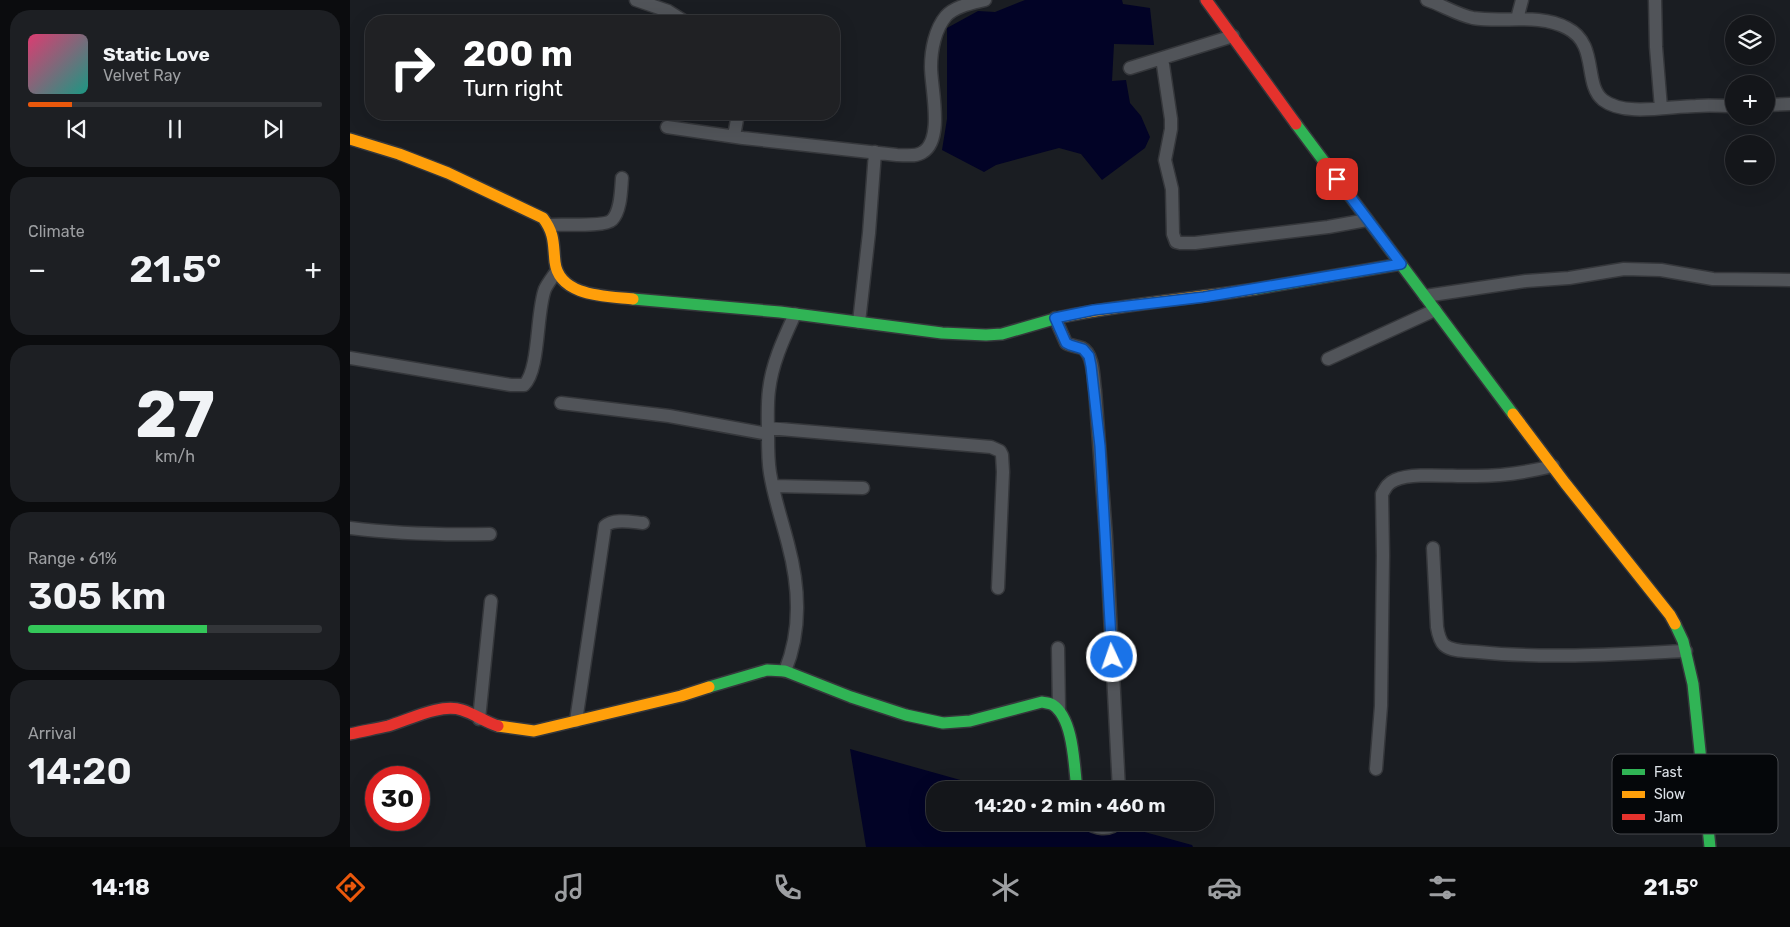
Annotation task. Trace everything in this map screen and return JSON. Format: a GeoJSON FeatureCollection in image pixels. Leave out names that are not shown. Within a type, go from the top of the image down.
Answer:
{"type":"FeatureCollection","features":[{"type":"Feature","properties":{"kind":"street"},"geometry":{"type":"LineString","coordinates":[[636,0],[674,15]]}},
{"type":"Feature","properties":{"kind":"street"},"geometry":{"type":"LineString","coordinates":[[667,128],[912,156],[922,153],[928,148],[934,132],[935,113],[931,64],[937,30],[947,15],[963,6],[985,0]]}},
{"type":"Feature","properties":{"kind":"street"},"geometry":{"type":"LineString","coordinates":[[1206,0],[1435,310],[1554,466],[1666,608],[1678,629],[1686,651],[1693,684],[1700,754]]}},
{"type":"Feature","properties":{"kind":"street"},"geometry":{"type":"LineString","coordinates":[[1427,0],[1472,18],[1550,22],[1567,28],[1579,36],[1586,50],[1596,92],[1603,100],[1628,109],[1725,106]]}},
{"type":"Feature","properties":{"kind":"street"},"geometry":{"type":"LineString","coordinates":[[1517,19],[1522,0]]}},
{"type":"Feature","properties":{"kind":"street"},"geometry":{"type":"LineString","coordinates":[[1655,0],[1656,47],[1661,108]]}},
{"type":"Feature","properties":{"kind":"street"},"geometry":{"type":"LineString","coordinates":[[1130,68],[1233,36]]}},
{"type":"Feature","properties":{"kind":"street"},"geometry":{"type":"LineString","coordinates":[[1162,58],[1171,119],[1165,160],[1172,188],[1173,234],[1176,242],[1180,244],[1195,243],[1328,227],[1367,220]]}},
{"type":"Feature","properties":{"kind":"street"},"geometry":{"type":"LineString","coordinates":[[1775,105],[1790,104]]}},
{"type":"Feature","properties":{"kind":"street"},"geometry":{"type":"LineString","coordinates":[[734,136],[737,120]]}},
{"type":"Feature","properties":{"kind":"street"},"geometry":{"type":"LineString","coordinates":[[350,139],[399,154],[448,173],[543,218],[550,225],[555,244],[554,265],[561,279],[569,286],[605,296],[795,314],[942,333],[986,336],[1002,334],[1055,318],[1094,310],[1204,297],[1401,264]]}},
{"type":"Feature","properties":{"kind":"street"},"geometry":{"type":"LineString","coordinates":[[860,322],[875,152]]}},
{"type":"Feature","properties":{"kind":"street"},"geometry":{"type":"LineString","coordinates":[[550,225],[606,224],[616,214],[622,178]]}},
{"type":"Feature","properties":{"kind":"street"},"geometry":{"type":"LineString","coordinates":[[1425,296],[1526,281],[1569,278],[1624,269],[1661,270],[1713,279],[1790,280]]}},
{"type":"Feature","properties":{"kind":"street"},"geometry":{"type":"LineString","coordinates":[[350,358],[488,381],[524,385],[528,381],[533,362],[538,320],[544,295],[556,272]]}},
{"type":"Feature","properties":{"kind":"street"},"geometry":{"type":"LineString","coordinates":[[1328,359],[1435,310]]}},
{"type":"Feature","properties":{"kind":"street"},"geometry":{"type":"LineString","coordinates":[[788,672],[798,603],[794,568],[770,472],[768,431],[771,379],[782,341],[795,314]]}},
{"type":"Feature","properties":{"kind":"street"},"geometry":{"type":"LineString","coordinates":[[1055,318],[1066,343],[1087,352],[1095,390],[1106,536],[1119,781]]}},
{"type":"Feature","properties":{"kind":"street"},"geometry":{"type":"LineString","coordinates":[[561,403],[669,416],[768,431],[991,447],[1000,451],[1002,455],[998,588]]}},
{"type":"Feature","properties":{"kind":"street"},"geometry":{"type":"LineString","coordinates":[[1376,769],[1381,706],[1382,494],[1387,485],[1408,477],[1479,476],[1533,471],[1554,466]]}},
{"type":"Feature","properties":{"kind":"street"},"geometry":{"type":"LineString","coordinates":[[773,486],[863,488]]}},
{"type":"Feature","properties":{"kind":"street"},"geometry":{"type":"LineString","coordinates":[[576,721],[605,526],[608,523],[615,522],[643,523]]}},
{"type":"Feature","properties":{"kind":"street"},"geometry":{"type":"LineString","coordinates":[[350,528],[443,536],[490,534]]}},
{"type":"Feature","properties":{"kind":"street"},"geometry":{"type":"LineString","coordinates":[[1432,548],[1437,627],[1444,645],[1453,649],[1504,655],[1548,656],[1686,651]]}},
{"type":"Feature","properties":{"kind":"street"},"geometry":{"type":"LineString","coordinates":[[479,719],[491,601]]}},
{"type":"Feature","properties":{"kind":"street"},"geometry":{"type":"LineString","coordinates":[[1058,648],[1059,710]]}},
{"type":"Feature","properties":{"kind":"street"},"geometry":{"type":"LineString","coordinates":[[350,734],[388,726],[431,712],[447,709],[462,710],[500,727],[534,731],[681,696],[767,670],[788,672],[906,715],[942,723],[977,720],[1042,702],[1052,704],[1059,710],[1070,737],[1076,781]]}},
{"type":"Feature","properties":{"kind":"street"},"geometry":{"type":"LineString","coordinates":[[1709,834],[1710,847]]}},
{"type":"Feature","properties":{"kind":"water"},"geometry":{"type":"Polygon","coordinates":[[[1025,0],[1122,0],[1123,4],[1150,8],[1154,45],[1114,44],[1112,81],[1126,80],[1130,103],[1141,116],[1150,137],[1145,148],[1102,180],[1081,154],[1059,148],[996,165],[984,172],[942,150],[947,119],[947,28],[978,11],[995,12],[1025,0]]]}},
{"type":"Feature","properties":{"kind":"water"},"geometry":{"type":"Polygon","coordinates":[[[850,749],[964,781],[926,781],[926,831],[1141,831],[1192,845],[1193,847],[866,847],[850,749]]]}},
{"type":"Feature","properties":{"kind":"traffic: fast"},"geometry":{"type":"LineString","coordinates":[[1296,124],[1513,414]]}},
{"type":"Feature","properties":{"kind":"traffic: fast"},"geometry":{"type":"LineString","coordinates":[[1255,289],[1401,264]]}},
{"type":"Feature","properties":{"kind":"traffic: fast"},"geometry":{"type":"LineString","coordinates":[[633,299],[780,312],[942,333],[986,335],[1002,334],[1061,317]]}},
{"type":"Feature","properties":{"kind":"traffic: fast"},"geometry":{"type":"LineString","coordinates":[[1675,624],[1683,641],[1693,684],[1700,754]]}},
{"type":"Feature","properties":{"kind":"traffic: fast"},"geometry":{"type":"LineString","coordinates":[[709,687],[767,670],[785,671],[851,697],[906,715],[943,723],[970,721],[1042,702],[1049,703],[1060,712],[1069,732],[1076,781]]}},
{"type":"Feature","properties":{"kind":"traffic: fast"},"geometry":{"type":"LineString","coordinates":[[1709,834],[1710,847]]}},
{"type":"Feature","properties":{"kind":"traffic: slow"},"geometry":{"type":"LineString","coordinates":[[350,139],[399,154],[448,173],[543,218],[552,234],[558,274],[565,282],[586,293],[633,299]]}},
{"type":"Feature","properties":{"kind":"traffic: slow"},"geometry":{"type":"LineString","coordinates":[[1061,317],[1255,289]]}},
{"type":"Feature","properties":{"kind":"traffic: slow"},"geometry":{"type":"LineString","coordinates":[[1513,414],[1670,615],[1675,624]]}},
{"type":"Feature","properties":{"kind":"traffic: slow"},"geometry":{"type":"LineString","coordinates":[[498,726],[534,731],[681,696],[709,687]]}},
{"type":"Feature","properties":{"kind":"traffic: jam"},"geometry":{"type":"LineString","coordinates":[[1206,0],[1296,124]]}},
{"type":"Feature","properties":{"kind":"traffic: jam"},"geometry":{"type":"LineString","coordinates":[[350,734],[388,726],[434,710],[453,708],[498,726]]}},
{"type":"Feature","properties":{"kind":"route"},"geometry":{"type":"LineString","coordinates":[[1112,657],[1100,446],[1091,366],[1087,352],[1066,343],[1055,318],[1094,310],[1150,305],[1204,297],[1401,264],[1337,179]]}}]}
